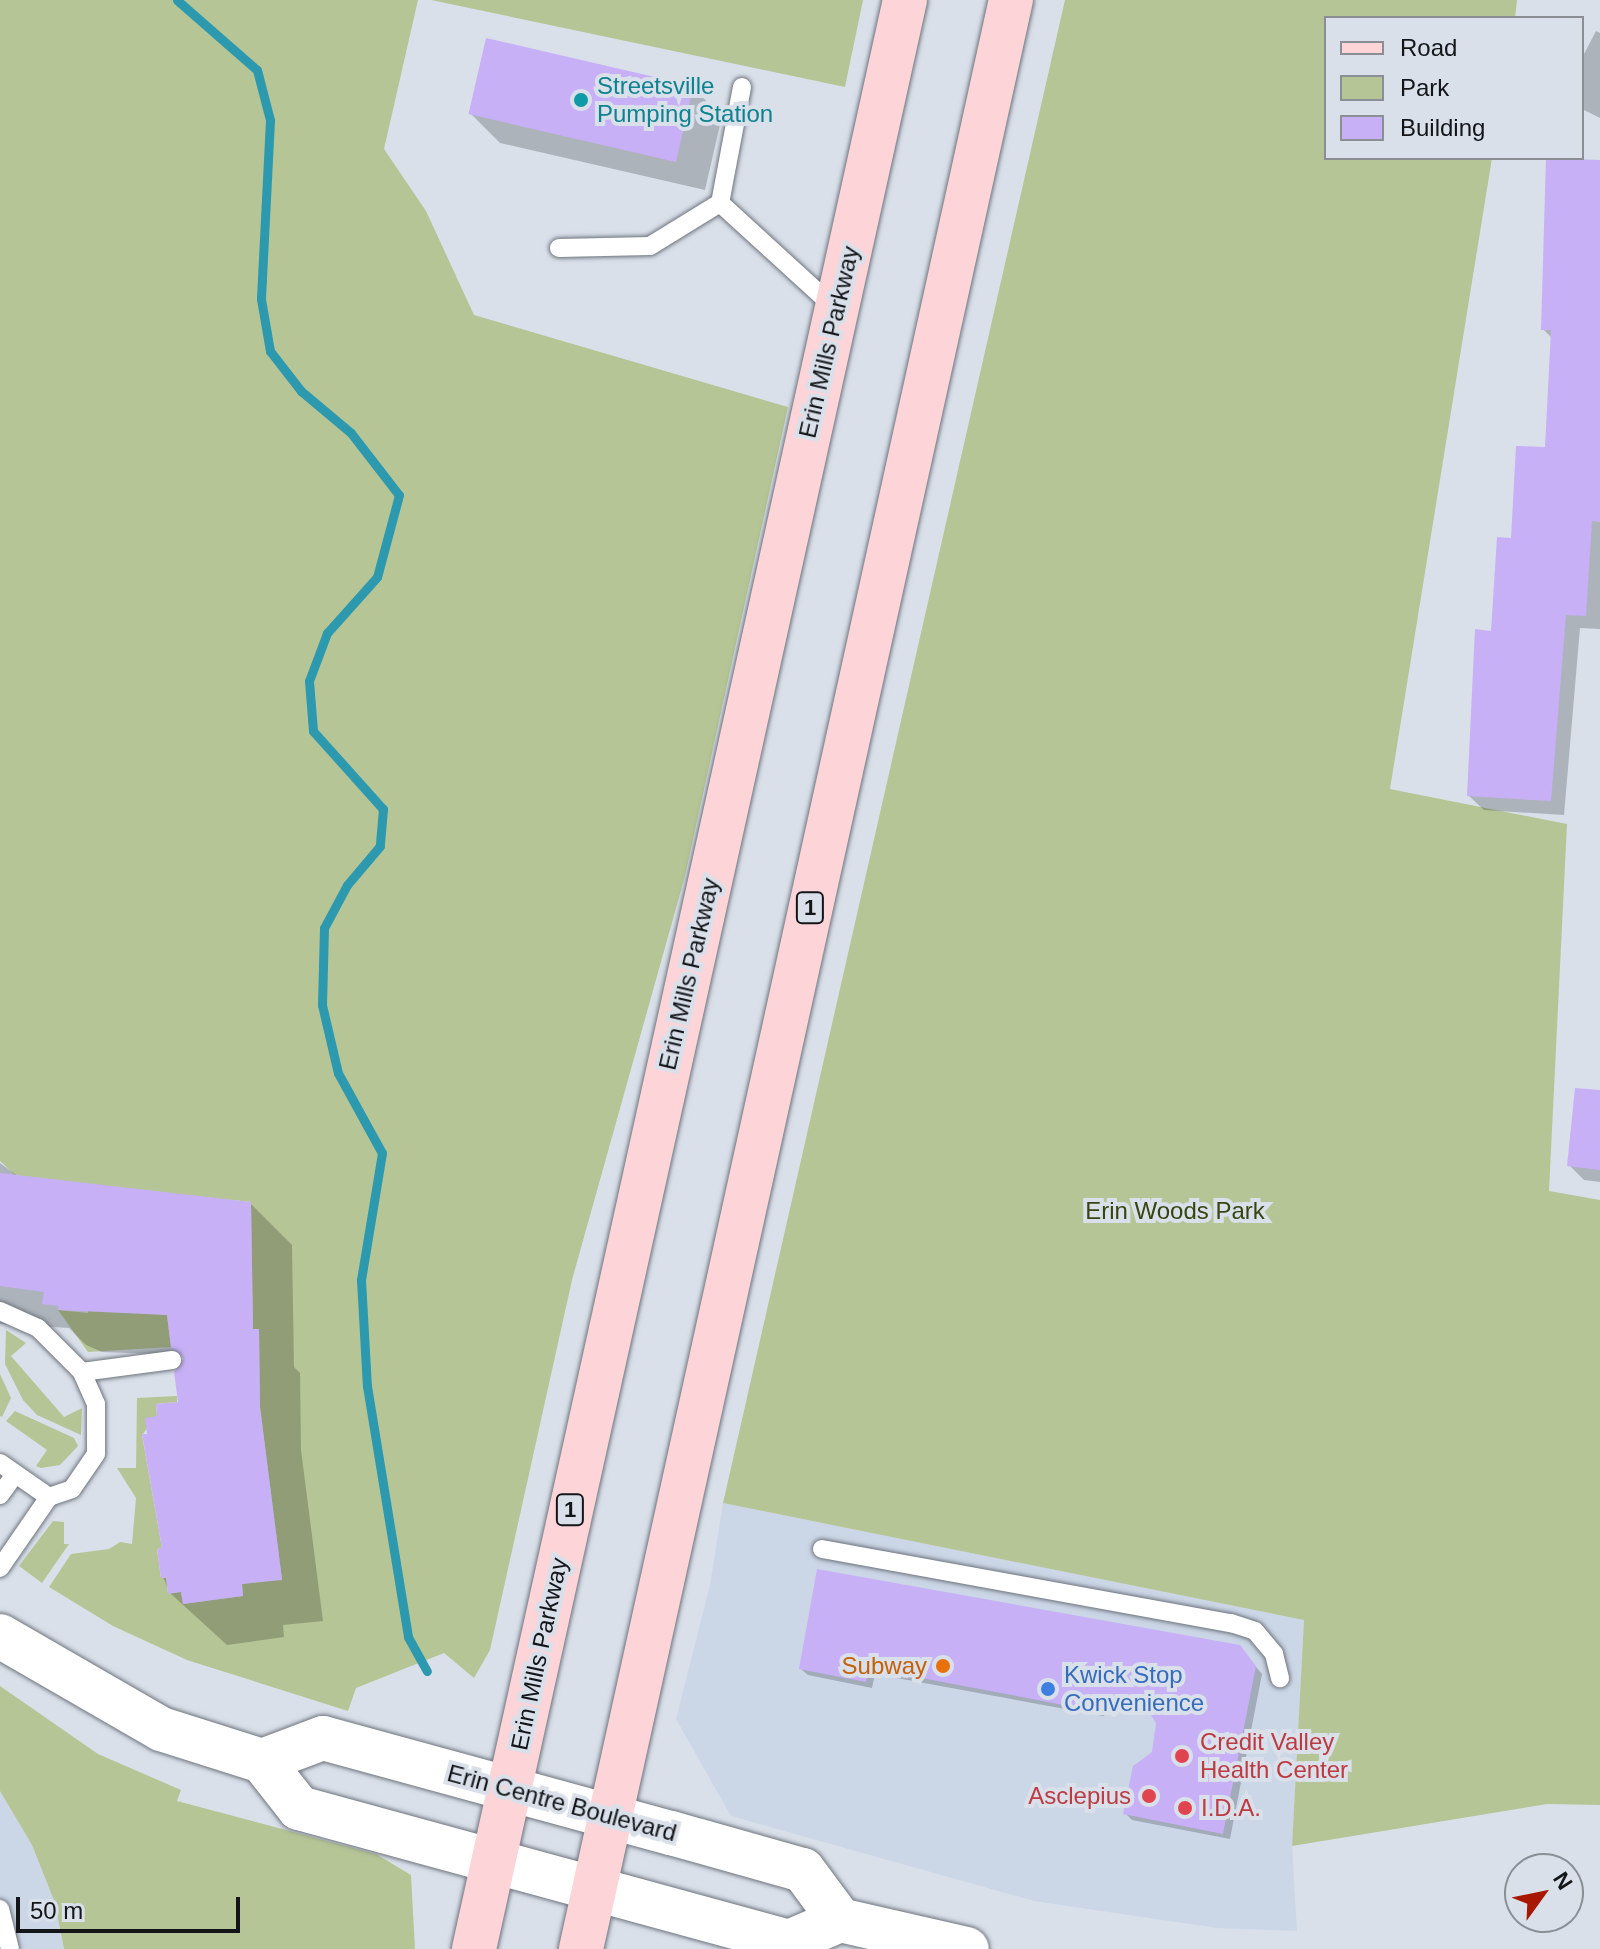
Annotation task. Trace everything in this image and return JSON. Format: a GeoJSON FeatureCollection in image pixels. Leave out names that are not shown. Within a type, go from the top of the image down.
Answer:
{"type":"FeatureCollection","features":[{"type":"Feature","properties":{"kind":"main road","name":"Erin Mills Parkway"},"geometry":{"type":"LineString","coordinates":[[474,1949],[905,0]]}},
{"type":"Feature","properties":{"kind":"main road","name":"1"},"geometry":{"type":"LineString","coordinates":[[581,1949],[613,1817],[1011,0]]}},
{"type":"Feature","properties":{"kind":"street"},"geometry":{"type":"LineString","coordinates":[[0,1636],[161,1729],[262,1761],[299,1808],[789,1942],[840,1920],[967,1949]]}},
{"type":"Feature","properties":{"kind":"street","name":"Erin Centre Boulevard"},"geometry":{"type":"LineString","coordinates":[[262,1761],[323,1738],[613,1817],[803,1870],[840,1920]]}},
{"type":"Feature","properties":{"kind":"lane"},"geometry":{"type":"LineString","coordinates":[[559,248],[650,246],[720,203],[742,87]]}},
{"type":"Feature","properties":{"kind":"lane"},"geometry":{"type":"LineString","coordinates":[[720,203],[837,309]]}},
{"type":"Feature","properties":{"kind":"lane"},"geometry":{"type":"LineString","coordinates":[[0,1311],[38,1328],[82,1372],[96,1404],[96,1454],[72,1489],[49,1497],[0,1568]]}},
{"type":"Feature","properties":{"kind":"lane"},"geometry":{"type":"LineString","coordinates":[[82,1372],[172,1360]]}},
{"type":"Feature","properties":{"kind":"lane"},"geometry":{"type":"LineString","coordinates":[[0,1495],[7,1468],[49,1497]]}},
{"type":"Feature","properties":{"kind":"lane"},"geometry":{"type":"LineString","coordinates":[[822,1549],[1231,1623],[1255,1631],[1274,1654],[1280,1678]]}},
{"type":"Feature","properties":{"kind":"lane"},"geometry":{"type":"LineString","coordinates":[[0,1909],[10,1949]]}},
{"type":"Feature","properties":{"kind":"shaded area"},"geometry":{"type":"Polygon","coordinates":[[[723,1503],[1304,1620],[1292,1846],[1297,1931],[1217,1928],[1034,1901],[731,1816],[676,1719],[710,1585],[723,1503]]]}},
{"type":"Feature","properties":{"kind":"shaded area"},"geometry":{"type":"Polygon","coordinates":[[[0,1791],[32,1845],[55,1903],[64,1949],[0,1949],[0,1791]]]}},
{"type":"Feature","properties":{"kind":"green space"},"geometry":{"type":"Polygon","coordinates":[[[0,0],[418,0],[384,149],[426,211],[474,315],[788,407],[685,876],[572,1280],[490,1650],[474,1678],[444,1653],[356,1688],[348,1711],[187,1660],[113,1626],[49,1587],[71,1554],[109,1549],[120,1542],[132,1544],[136,1498],[117,1468],[136,1468],[137,1398],[177,1396],[177,1402],[156,1404],[157,1416],[142,1435],[162,1548],[157,1549],[161,1578],[166,1578],[168,1593],[181,1592],[183,1604],[243,1596],[242,1584],[282,1579],[260,1407],[259,1329],[253,1329],[251,1202],[41,1180],[15,1175],[0,1161],[0,0]]]}},
{"type":"Feature","properties":{"kind":"green space"},"geometry":{"type":"Polygon","coordinates":[[[431,0],[863,0],[845,87],[431,0]]]}},
{"type":"Feature","properties":{"kind":"green space","name":"Erin Woods Park"},"geometry":{"type":"Polygon","coordinates":[[[1065,0],[1517,0],[1515,16],[1324,16],[1324,160],[1492,160],[1390,789],[1567,824],[1549,1191],[1600,1200],[1600,1805],[1547,1804],[1292,1846],[1304,1620],[723,1503],[1065,0]]]}},
{"type":"Feature","properties":{"kind":"green space"},"geometry":{"type":"Polygon","coordinates":[[[89,1308],[167,1315],[171,1347],[88,1352],[58,1310],[88,1313],[89,1308]]]}},
{"type":"Feature","properties":{"kind":"green space"},"geometry":{"type":"Polygon","coordinates":[[[6,1330],[26,1343],[11,1356],[64,1417],[82,1408],[81,1435],[37,1415],[23,1400],[5,1364],[6,1330]]]}},
{"type":"Feature","properties":{"kind":"green space"},"geometry":{"type":"Polygon","coordinates":[[[0,1374],[11,1398],[2,1417],[0,1416],[0,1374]]]}},
{"type":"Feature","properties":{"kind":"green space"},"geometry":{"type":"Polygon","coordinates":[[[15,1411],[74,1438],[78,1446],[60,1465],[36,1466],[47,1450],[6,1421],[15,1411]]]}},
{"type":"Feature","properties":{"kind":"green space"},"geometry":{"type":"Polygon","coordinates":[[[53,1521],[64,1522],[64,1544],[69,1544],[42,1583],[19,1566],[53,1521]]]}},
{"type":"Feature","properties":{"kind":"green space"},"geometry":{"type":"Polygon","coordinates":[[[0,1686],[98,1754],[181,1790],[177,1801],[376,1854],[411,1875],[415,1949],[64,1949],[55,1903],[32,1845],[0,1791],[0,1686]]]}},
{"type":"Feature","properties":{"kind":"building","name":"Streetsville Pumping Station"},"geometry":{"type":"Polygon","coordinates":[[[486,38],[694,86],[676,162],[468,114],[486,38]]]}},
{"type":"Feature","properties":{"kind":"building"},"geometry":{"type":"Polygon","coordinates":[[[1546,160],[1600,160],[1600,522],[1592,521],[1586,616],[1566,615],[1551,801],[1467,796],[1475,629],[1491,631],[1497,537],[1511,538],[1516,446],[1545,447],[1551,330],[1541,330],[1546,160]]]}},
{"type":"Feature","properties":{"kind":"building"},"geometry":{"type":"Polygon","coordinates":[[[1575,1088],[1600,1090],[1600,1170],[1567,1166],[1575,1088]]]}},
{"type":"Feature","properties":{"kind":"building"},"geometry":{"type":"Polygon","coordinates":[[[0,1173],[251,1202],[253,1329],[259,1329],[260,1407],[282,1580],[242,1584],[243,1596],[183,1604],[181,1592],[168,1594],[166,1578],[161,1578],[157,1549],[162,1548],[142,1434],[147,1434],[145,1418],[157,1416],[156,1404],[178,1402],[174,1372],[184,1358],[171,1348],[167,1315],[58,1310],[59,1306],[42,1304],[44,1292],[0,1286],[0,1173]]]}},
{"type":"Feature","properties":{"kind":"building"},"geometry":{"type":"Polygon","coordinates":[[[817,1569],[1240,1645],[1256,1666],[1223,1834],[1123,1814],[1133,1766],[1152,1752],[1156,1723],[1146,1707],[1112,1701],[1095,1711],[869,1668],[866,1682],[799,1669],[817,1569]]]}},
{"type":"Feature","properties":{"kind":"waterway"},"geometry":{"type":"LineString","coordinates":[[177,0],[257,70],[270,120],[261,299],[270,351],[301,391],[351,433],[399,495],[377,577],[327,633],[309,681],[313,731],[383,809],[380,846],[347,885],[324,928],[322,1005],[338,1073],[382,1153],[361,1280],[367,1386],[408,1637],[427,1671]]}},
{"type":"Feature","properties":{"kind":"place","name":"Streetsville Pumping Station"},"geometry":{"type":"Point","coordinates":[581,100]}},
{"type":"Feature","properties":{"kind":"place","name":"Subway"},"geometry":{"type":"Point","coordinates":[943,1666]}},
{"type":"Feature","properties":{"kind":"place","name":"Kwick Stop Convenience"},"geometry":{"type":"Point","coordinates":[1048,1689]}},
{"type":"Feature","properties":{"kind":"place","name":"Credit Valley Health Center"},"geometry":{"type":"Point","coordinates":[1182,1756]}},
{"type":"Feature","properties":{"kind":"place","name":"Asclepius"},"geometry":{"type":"Point","coordinates":[1149,1796]}},
{"type":"Feature","properties":{"kind":"place","name":"I.D.A."},"geometry":{"type":"Point","coordinates":[1185,1808]}}]}
